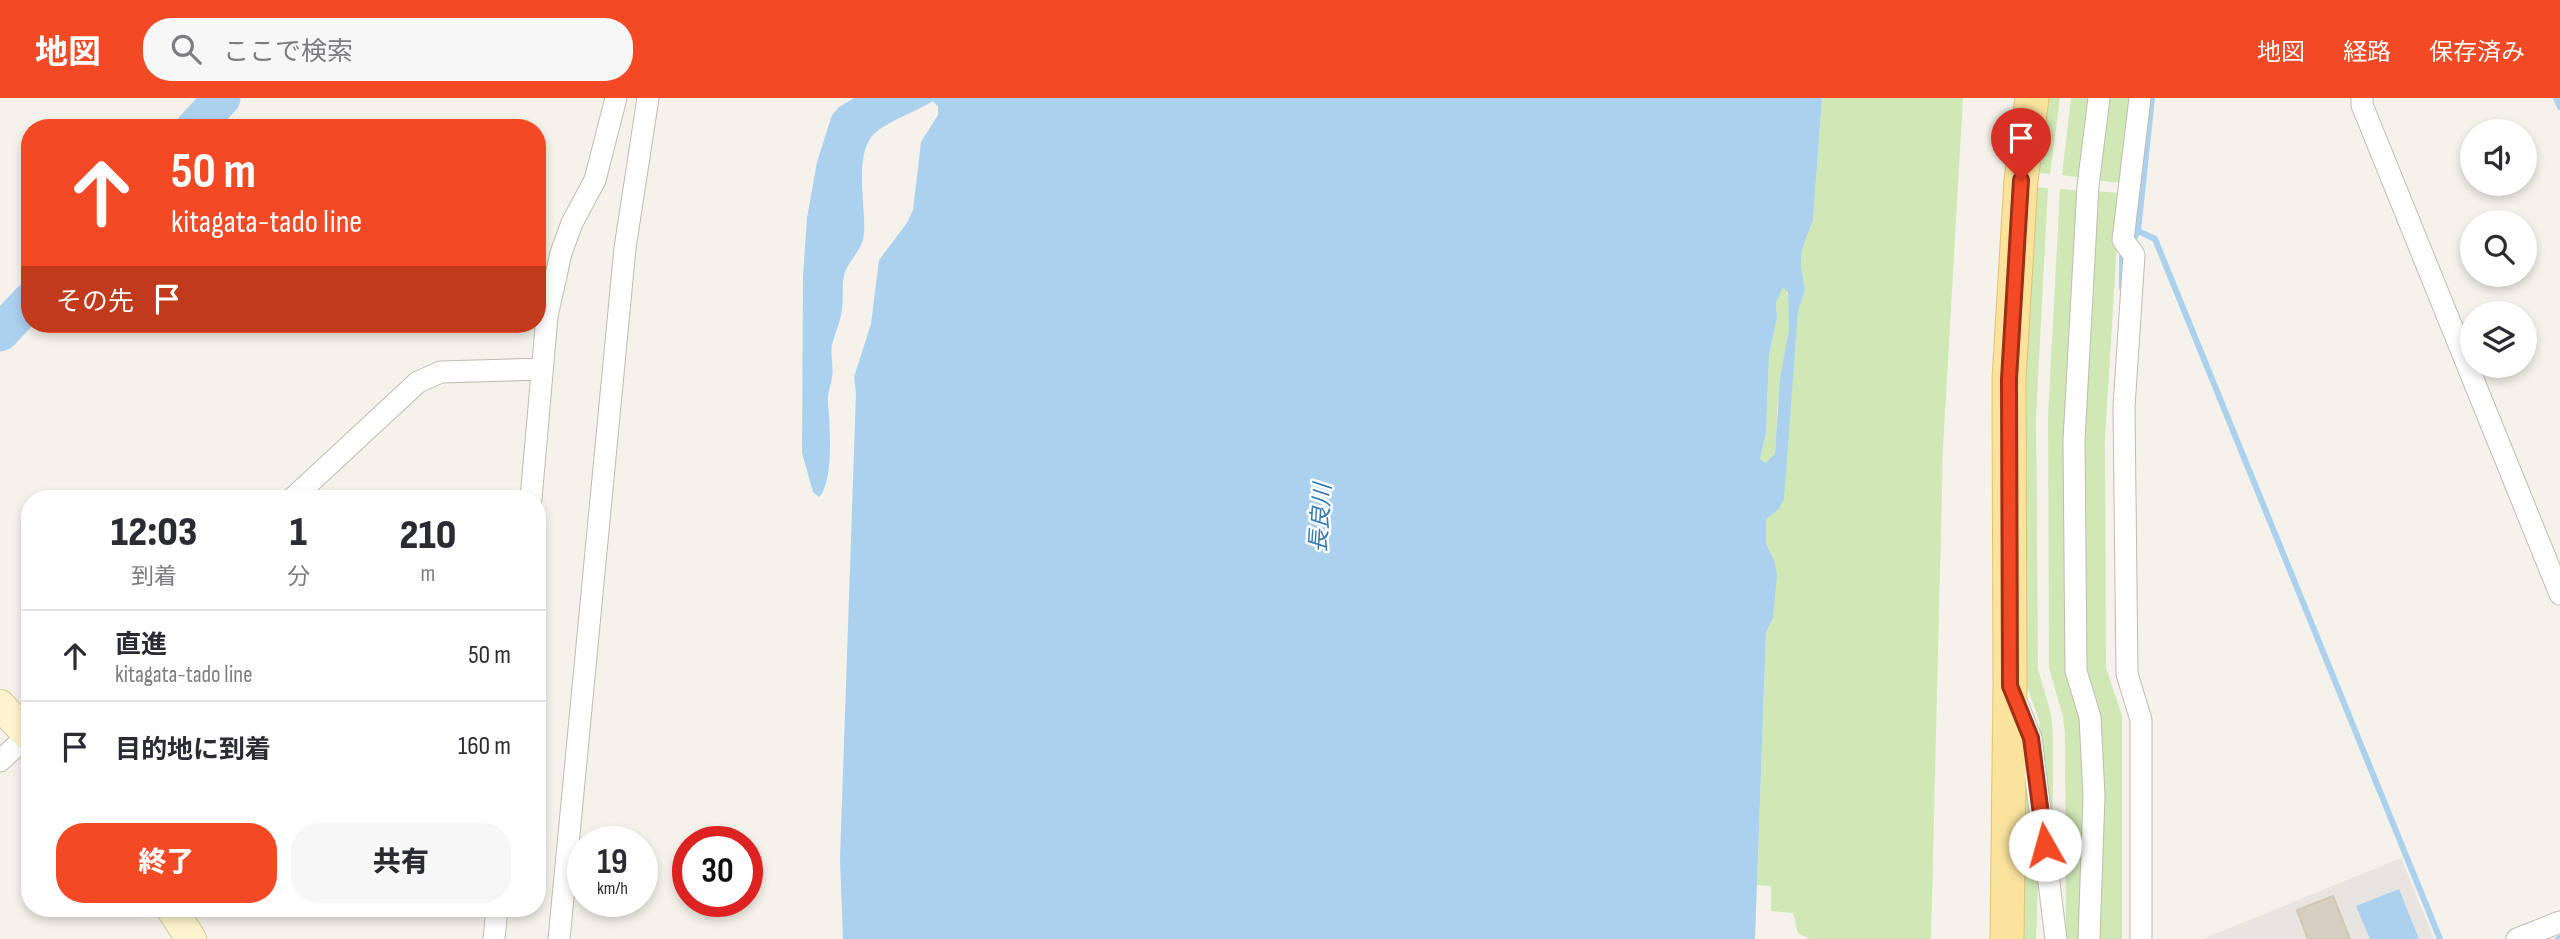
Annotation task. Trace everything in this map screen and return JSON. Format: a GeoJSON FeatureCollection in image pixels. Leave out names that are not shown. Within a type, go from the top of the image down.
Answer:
{"type":"FeatureCollection","features":[{"type":"Feature","properties":{"kind":"main road"},"geometry":{"type":"LineString","coordinates":[[2007,939],[2009,379],[2021,180],[2032,98]]}},
{"type":"Feature","properties":{"kind":"main road"},"geometry":{"type":"LineString","coordinates":[[0,705],[21,727]]}},
{"type":"Feature","properties":{"kind":"main road"},"geometry":{"type":"LineString","coordinates":[[177,917],[191,939]]}},
{"type":"Feature","properties":{"kind":"street"},"geometry":{"type":"LineString","coordinates":[[546,327],[561,253],[572,223],[595,180],[616,98]]}},
{"type":"Feature","properties":{"kind":"street"},"geometry":{"type":"LineString","coordinates":[[559,939],[621,287],[648,98]]}},
{"type":"Feature","properties":{"kind":"street"},"geometry":{"type":"LineString","coordinates":[[2089,939],[2094,796],[2090,717],[2076,671],[2074,440],[2088,186],[2099,98]]}},
{"type":"Feature","properties":{"kind":"street"},"geometry":{"type":"LineString","coordinates":[[2140,98],[2123,240],[2134,255],[2124,420],[2127,674],[2141,720],[2141,939]]}},
{"type":"Feature","properties":{"kind":"street"},"geometry":{"type":"LineString","coordinates":[[2362,98],[2362,105],[2560,594]]}},
{"type":"Feature","properties":{"kind":"street"},"geometry":{"type":"LineString","coordinates":[[532,490],[545,333]]}},
{"type":"Feature","properties":{"kind":"street"},"geometry":{"type":"LineString","coordinates":[[302,490],[418,382],[441,372],[542,369]]}},
{"type":"Feature","properties":{"kind":"street"},"geometry":{"type":"LineString","coordinates":[[2010,686],[2031,738],[2056,939]]}},
{"type":"Feature","properties":{"kind":"street"},"geometry":{"type":"LineString","coordinates":[[0,761],[21,742]]}},
{"type":"Feature","properties":{"kind":"street"},"geometry":{"type":"LineString","coordinates":[[494,939],[495,917]]}},
{"type":"Feature","properties":{"kind":"street"},"geometry":{"type":"LineString","coordinates":[[2518,939],[2560,922]]}},
{"type":"Feature","properties":{"kind":"shaded area"},"geometry":{"type":"Polygon","coordinates":[[[2401,858],[2434,939],[2203,939],[2401,858]]]}},
{"type":"Feature","properties":{"kind":"green space"},"geometry":{"type":"Polygon","coordinates":[[[1822,98],[1963,98],[1943,448],[1931,939],[1810,939],[1798,933],[1793,913],[1771,911],[1771,886],[1757,885],[1766,633],[1773,618],[1774,560],[1766,543],[1766,519],[1778,510],[1785,473],[1798,312],[1805,290],[1801,266],[1802,249],[1813,220],[1822,98]]]}},
{"type":"Feature","properties":{"kind":"green space"},"geometry":{"type":"Polygon","coordinates":[[[2044,98],[2060,98],[2050,174],[2035,172],[2044,98]]]}},
{"type":"Feature","properties":{"kind":"green space"},"geometry":{"type":"Polygon","coordinates":[[[2071,98],[2093,98],[2082,178],[2062,175],[2071,98]]]}},
{"type":"Feature","properties":{"kind":"green space"},"geometry":{"type":"Polygon","coordinates":[[[2106,98],[2130,98],[2121,183],[2095,180],[2106,98]]]}},
{"type":"Feature","properties":{"kind":"green space"},"geometry":{"type":"Polygon","coordinates":[[[2034,187],[2048,188],[2036,417],[2038,669],[2051,714],[2053,829],[2050,829],[2039,720],[2023,676],[2022,421],[2034,187]]]}},
{"type":"Feature","properties":{"kind":"green space"},"geometry":{"type":"Polygon","coordinates":[[[2060,189],[2082,191],[2086,724],[2084,939],[2066,939],[2065,735],[2063,717],[2049,668],[2048,416],[2060,189]]]}},
{"type":"Feature","properties":{"kind":"green space"},"geometry":{"type":"Polygon","coordinates":[[[2094,191],[2120,193],[2105,439],[2106,668],[2122,716],[2122,939],[2096,939],[2081,666],[2081,439],[2094,191]]]}},
{"type":"Feature","properties":{"kind":"green space"},"geometry":{"type":"Polygon","coordinates":[[[1783,286],[1788,298],[1790,329],[1778,398],[1776,445],[1773,456],[1766,463],[1760,459],[1766,433],[1769,355],[1777,318],[1776,303],[1783,286]]]}},
{"type":"Feature","properties":{"kind":"green space"},"geometry":{"type":"Polygon","coordinates":[[[2023,738],[2039,853],[2036,939],[2021,939],[2023,738]]]}},
{"type":"Feature","properties":{"kind":"water","name":"長良川"},"geometry":{"type":"Polygon","coordinates":[[[854,98],[1822,98],[1813,220],[1802,249],[1801,266],[1805,290],[1798,312],[1784,499],[1778,510],[1766,519],[1766,543],[1777,574],[1773,618],[1766,633],[1755,939],[843,939],[840,859],[856,393],[854,377],[871,324],[879,260],[907,223],[913,210],[921,142],[938,115],[938,107],[933,101],[889,123],[870,139],[866,149],[862,172],[864,234],[861,245],[845,272],[843,304],[832,345],[828,400],[829,466],[824,490],[819,497],[813,492],[802,453],[803,276],[807,218],[817,162],[832,115],[854,98]],[[1783,287],[1776,303],[1777,318],[1769,355],[1766,433],[1760,459],[1766,463],[1775,453],[1780,378],[1789,330],[1788,293],[1783,287]]]}},
{"type":"Feature","properties":{"kind":"water"},"geometry":{"type":"Polygon","coordinates":[[[2399,889],[2419,939],[2370,939],[2356,906],[2399,889]]]}},
{"type":"Feature","properties":{"kind":"building"},"geometry":{"type":"Polygon","coordinates":[[[2333,896],[2350,939],[2308,939],[2297,910],[2333,896]]]}},
{"type":"Feature","properties":{"kind":"waterway"},"geometry":{"type":"LineString","coordinates":[[202,119],[222,98]]}},
{"type":"Feature","properties":{"kind":"waterway"},"geometry":{"type":"LineString","coordinates":[[2134,238],[2138,231],[2152,98]]}},
{"type":"Feature","properties":{"kind":"waterway"},"geometry":{"type":"LineString","coordinates":[[2556,98],[2560,107]]}},
{"type":"Feature","properties":{"kind":"waterway"},"geometry":{"type":"LineString","coordinates":[[2138,231],[2155,239],[2440,939]]}},
{"type":"Feature","properties":{"kind":"waterway"},"geometry":{"type":"LineString","coordinates":[[2122,288],[2124,252]]}},
{"type":"Feature","properties":{"kind":"waterway"},"geometry":{"type":"LineString","coordinates":[[0,333],[21,311]]}},
{"type":"Feature","properties":{"kind":"route"},"geometry":{"type":"LineString","coordinates":[[2021,180],[2009,379],[2010,686],[2031,738],[2045,845]]}}]}
